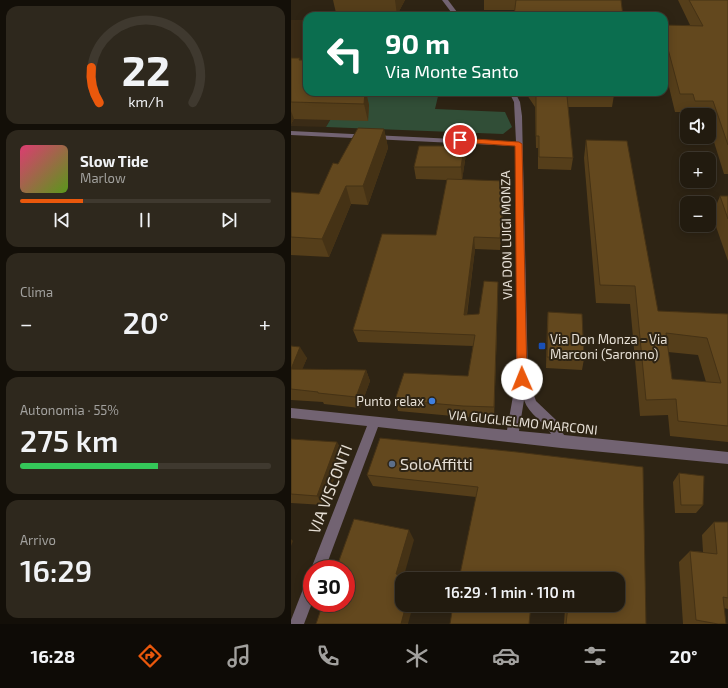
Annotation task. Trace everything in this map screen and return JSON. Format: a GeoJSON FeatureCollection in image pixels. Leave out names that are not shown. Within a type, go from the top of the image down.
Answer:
{"type":"FeatureCollection","features":[{"type":"Feature","properties":{"kind":"street"},"geometry":{"type":"LineString","coordinates":[[445,0],[454,12]]}},
{"type":"Feature","properties":{"kind":"street","name":"VIA DON LUIGI MONZA"},"geometry":{"type":"LineString","coordinates":[[512,436],[522,379],[519,116],[515,96]]}},
{"type":"Feature","properties":{"kind":"street"},"geometry":{"type":"LineString","coordinates":[[291,132],[519,144]]}},
{"type":"Feature","properties":{"kind":"street","name":"VIA DON LUIGI MONZA"},"geometry":{"type":"LineString","coordinates":[[522,379],[531,404],[552,424],[561,442]]}},
{"type":"Feature","properties":{"kind":"street","name":"VIA GUGLIELMO MARCONI"},"geometry":{"type":"LineString","coordinates":[[291,413],[728,458]]}},
{"type":"Feature","properties":{"kind":"street","name":"VIA VISCONTI"},"geometry":{"type":"LineString","coordinates":[[321,560],[375,421]]}},
{"type":"Feature","properties":{"kind":"street"},"geometry":{"type":"LineString","coordinates":[[297,624],[303,608]]}},
{"type":"Feature","properties":{"kind":"shaded area"},"geometry":{"type":"Polygon","coordinates":[[[291,20],[303,20],[303,96],[321,96],[341,102],[326,127],[291,126],[291,20]]]}},
{"type":"Feature","properties":{"kind":"green space"},"geometry":{"type":"Polygon","coordinates":[[[342,96],[438,96],[435,109],[505,112],[512,127],[503,134],[326,127],[341,102],[342,96]]]}},
{"type":"Feature","properties":{"kind":"building"},"geometry":{"type":"Polygon","coordinates":[[[516,0],[621,0],[622,12],[514,12],[516,0]]]}},
{"type":"Feature","properties":{"kind":"building"},"geometry":{"type":"Polygon","coordinates":[[[689,0],[728,0],[728,145],[713,101],[695,101],[693,94],[680,94],[668,49],[668,25],[703,26],[689,0]]]}},
{"type":"Feature","properties":{"kind":"building"},"geometry":{"type":"Polygon","coordinates":[[[291,58],[300,58],[299,60],[303,60],[303,96],[365,96],[364,104],[291,102],[291,58]]]}},
{"type":"Feature","properties":{"kind":"building"},"geometry":{"type":"Polygon","coordinates":[[[536,96],[567,96],[573,158],[539,157],[539,136],[536,136],[536,96]]]}},
{"type":"Feature","properties":{"kind":"building"},"geometry":{"type":"Polygon","coordinates":[[[358,128],[384,129],[363,186],[346,186],[322,239],[291,237],[291,192],[319,194],[333,163],[338,164],[358,128]]]}},
{"type":"Feature","properties":{"kind":"building"},"geometry":{"type":"Polygon","coordinates":[[[586,140],[627,141],[658,311],[728,314],[728,426],[678,421],[676,399],[646,400],[635,286],[600,285],[586,140]],[[666,333],[672,379],[721,383],[707,338],[666,333]]]}},
{"type":"Feature","properties":{"kind":"building"},"geometry":{"type":"Polygon","coordinates":[[[444,142],[465,142],[461,167],[414,167],[419,146],[444,146],[444,142]]]}},
{"type":"Feature","properties":{"kind":"building"},"geometry":{"type":"Polygon","coordinates":[[[447,179],[505,181],[500,238],[474,237],[464,315],[479,314],[484,281],[498,282],[494,407],[395,400],[404,373],[468,376],[475,335],[353,330],[382,234],[436,235],[447,179]]]}},
{"type":"Feature","properties":{"kind":"building"},"geometry":{"type":"Polygon","coordinates":[[[720,196],[728,196],[728,219],[720,196]]]}},
{"type":"Feature","properties":{"kind":"building"},"geometry":{"type":"Polygon","coordinates":[[[548,312],[582,314],[584,359],[547,357],[548,312]]]}},
{"type":"Feature","properties":{"kind":"building"},"geometry":{"type":"Polygon","coordinates":[[[291,346],[300,347],[291,369],[291,346]]]}},
{"type":"Feature","properties":{"kind":"building"},"geometry":{"type":"Polygon","coordinates":[[[291,369],[366,370],[356,397],[291,389],[291,369]]]}},
{"type":"Feature","properties":{"kind":"building"},"geometry":{"type":"Polygon","coordinates":[[[380,438],[643,467],[646,624],[566,624],[567,612],[625,612],[625,572],[460,572],[478,487],[367,475],[380,438]]]}},
{"type":"Feature","properties":{"kind":"building"},"geometry":{"type":"Polygon","coordinates":[[[291,439],[337,442],[317,496],[291,494],[291,439]]]}},
{"type":"Feature","properties":{"kind":"building"},"geometry":{"type":"Polygon","coordinates":[[[679,473],[704,476],[703,505],[681,505],[679,473]]]}},
{"type":"Feature","properties":{"kind":"building"},"geometry":{"type":"Polygon","coordinates":[[[354,519],[409,530],[397,572],[395,572],[395,612],[404,612],[401,624],[316,624],[320,612],[355,612],[355,560],[339,560],[354,519]]]}},
{"type":"Feature","properties":{"kind":"building"},"geometry":{"type":"Polygon","coordinates":[[[714,522],[728,522],[728,598],[723,597],[726,624],[696,620],[690,551],[717,554],[714,522]]]}},
{"type":"Feature","properties":{"kind":"building"},"geometry":{"type":"Polygon","coordinates":[[[452,612],[530,612],[529,624],[450,624],[452,612]]]}},
{"type":"Feature","properties":{"kind":"place","name":"Via Don Monza - Via Marconi (Saronno)"},"geometry":{"type":"Point","coordinates":[542,346]}},
{"type":"Feature","properties":{"kind":"place","name":"Punto relax"},"geometry":{"type":"Point","coordinates":[432,401]}},
{"type":"Feature","properties":{"kind":"place","name":"SoloAffitti"},"geometry":{"type":"Point","coordinates":[392,464]}},
{"type":"Feature","properties":{"kind":"route"},"geometry":{"type":"LineString","coordinates":[[460,140],[519,144],[522,379]]}}]}
